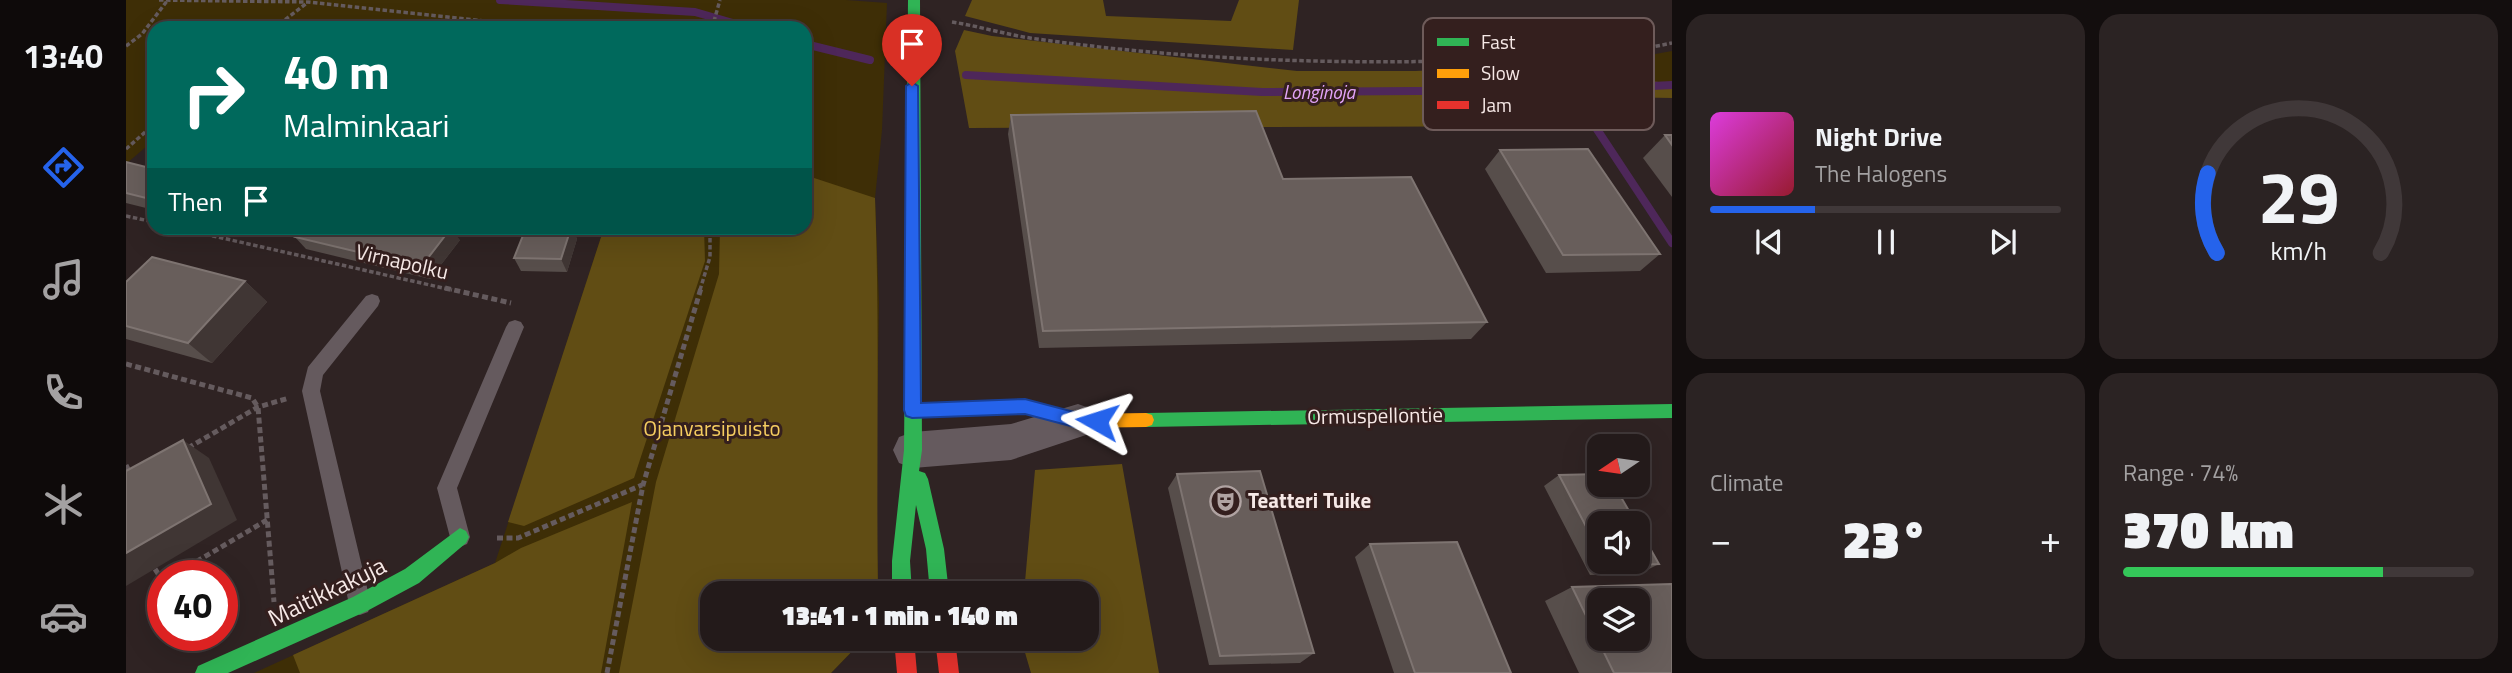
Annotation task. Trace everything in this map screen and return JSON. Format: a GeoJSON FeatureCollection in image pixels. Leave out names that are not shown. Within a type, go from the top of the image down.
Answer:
{"type":"FeatureCollection","features":[{"type":"Feature","properties":{"kind":"main road"},"geometry":{"type":"LineString","coordinates":[[902,581],[901,561],[913,450],[914,0]]}},
{"type":"Feature","properties":{"kind":"main road","name":"Ormuspellontie"},"geometry":{"type":"LineString","coordinates":[[912,410],[1025,407],[1078,421],[1672,411]]}},
{"type":"Feature","properties":{"kind":"main road"},"geometry":{"type":"LineString","coordinates":[[913,450],[936,549],[939,581]]}},
{"type":"Feature","properties":{"kind":"main road","name":"Maitikkakuja"},"geometry":{"type":"LineString","coordinates":[[205,673],[360,604],[412,576],[460,537]]}},
{"type":"Feature","properties":{"kind":"main road"},"geometry":{"type":"LineString","coordinates":[[905,651],[907,673]]}},
{"type":"Feature","properties":{"kind":"main road"},"geometry":{"type":"LineString","coordinates":[[946,651],[950,673]]}},
{"type":"Feature","properties":{"kind":"street","name":"Ormuspellontie"},"geometry":{"type":"LineString","coordinates":[[913,450],[1011,442],[1078,421]]}},
{"type":"Feature","properties":{"kind":"lane"},"geometry":{"type":"LineString","coordinates":[[360,604],[311,391],[314,372],[373,301]]}},
{"type":"Feature","properties":{"kind":"lane"},"geometry":{"type":"LineString","coordinates":[[460,537],[447,488],[515,327]]}},
{"type":"Feature","properties":{"kind":"path"},"geometry":{"type":"LineString","coordinates":[[159,0],[308,2],[484,21]]}},
{"type":"Feature","properties":{"kind":"path"},"geometry":{"type":"LineString","coordinates":[[152,21],[167,0]]}},
{"type":"Feature","properties":{"kind":"path"},"geometry":{"type":"LineString","coordinates":[[714,21],[720,0]]}},
{"type":"Feature","properties":{"kind":"path"},"geometry":{"type":"LineString","coordinates":[[283,21],[308,2]]}},
{"type":"Feature","properties":{"kind":"path"},"geometry":{"type":"LineString","coordinates":[[952,22],[976,24],[1027,37],[1290,62],[1423,62]]}},
{"type":"Feature","properties":{"kind":"path"},"geometry":{"type":"LineString","coordinates":[[126,46],[147,27]]}},
{"type":"Feature","properties":{"kind":"path"},"geometry":{"type":"LineString","coordinates":[[1654,46],[1672,43]]}},
{"type":"Feature","properties":{"kind":"path"},"geometry":{"type":"LineString","coordinates":[[126,149],[147,131]]}},
{"type":"Feature","properties":{"kind":"path"},"geometry":{"type":"LineString","coordinates":[[126,216],[147,220]]}},
{"type":"Feature","properties":{"kind":"path","name":"Virnapolku"},"geometry":{"type":"LineString","coordinates":[[209,235],[514,304],[515,327]]}},
{"type":"Feature","properties":{"kind":"path"},"geometry":{"type":"LineString","coordinates":[[607,673],[643,485],[710,257],[710,235]]}},
{"type":"Feature","properties":{"kind":"path"},"geometry":{"type":"LineString","coordinates":[[126,364],[252,398],[258,407],[278,641]]}},
{"type":"Feature","properties":{"kind":"path"},"geometry":{"type":"LineString","coordinates":[[178,453],[258,407],[311,391]]}},
{"type":"Feature","properties":{"kind":"path"},"geometry":{"type":"LineString","coordinates":[[126,465],[133,479],[126,483]]}},
{"type":"Feature","properties":{"kind":"path"},"geometry":{"type":"LineString","coordinates":[[460,537],[518,538],[643,485]]}},
{"type":"Feature","properties":{"kind":"path"},"geometry":{"type":"LineString","coordinates":[[199,560],[267,520]]}},
{"type":"Feature","properties":{"kind":"green space","name":"Ojanvarsipuisto"},"geometry":{"type":"Polygon","coordinates":[[[126,0],[846,0],[887,3],[882,130],[875,198],[879,303],[876,471],[878,581],[700,581],[700,651],[852,651],[831,673],[254,673],[495,563],[602,235],[812,235],[812,21],[147,21],[147,146],[126,164],[126,0]]]}},
{"type":"Feature","properties":{"kind":"green space"},"geometry":{"type":"Polygon","coordinates":[[[972,0],[1103,0],[1106,16],[1231,21],[1239,0],[1299,0],[1293,50],[1030,33],[965,16],[972,0]]]}},
{"type":"Feature","properties":{"kind":"green space"},"geometry":{"type":"Polygon","coordinates":[[[964,30],[992,36],[1297,71],[1423,71],[1423,127],[969,128],[955,51],[964,30]]]}},
{"type":"Feature","properties":{"kind":"green space"},"geometry":{"type":"Polygon","coordinates":[[[1672,51],[1672,84],[1654,81],[1654,54],[1672,51]]]}},
{"type":"Feature","properties":{"kind":"green space"},"geometry":{"type":"Polygon","coordinates":[[[1654,81],[1672,84],[1672,98],[1654,98],[1654,81]]]}},
{"type":"Feature","properties":{"kind":"green space"},"geometry":{"type":"Polygon","coordinates":[[[812,177],[875,198],[878,581],[700,581],[700,651],[852,651],[831,673],[619,673],[656,482],[719,274],[720,235],[812,235],[812,177]]]}},
{"type":"Feature","properties":{"kind":"green space"},"geometry":{"type":"Polygon","coordinates":[[[602,235],[704,235],[705,261],[634,478],[524,526],[508,522],[602,235]]]}},
{"type":"Feature","properties":{"kind":"green space"},"geometry":{"type":"Polygon","coordinates":[[[1122,464],[1159,673],[1031,673],[1025,651],[1099,651],[1099,581],[1025,581],[1035,470],[1122,464]]]}},
{"type":"Feature","properties":{"kind":"green space"},"geometry":{"type":"Polygon","coordinates":[[[632,502],[601,673],[300,673],[293,655],[495,563],[521,548],[632,502]]]}},
{"type":"Feature","properties":{"kind":"building"},"geometry":{"type":"Polygon","coordinates":[[[1256,111],[1283,179],[1411,177],[1487,322],[1043,331],[1011,115],[1256,111]]]}},
{"type":"Feature","properties":{"kind":"building"},"geometry":{"type":"Polygon","coordinates":[[[1665,135],[1672,135],[1672,145],[1665,135]]]}},
{"type":"Feature","properties":{"kind":"building"},"geometry":{"type":"Polygon","coordinates":[[[1588,149],[1660,254],[1563,255],[1500,150],[1588,149]]]}},
{"type":"Feature","properties":{"kind":"building"},"geometry":{"type":"Polygon","coordinates":[[[126,162],[147,167],[147,198],[126,193],[126,162]]]}},
{"type":"Feature","properties":{"kind":"building"},"geometry":{"type":"Polygon","coordinates":[[[297,235],[446,235],[421,267],[295,237],[297,235]]]}},
{"type":"Feature","properties":{"kind":"building"},"geometry":{"type":"Polygon","coordinates":[[[523,235],[569,235],[561,259],[514,258],[523,235]]]}},
{"type":"Feature","properties":{"kind":"building"},"geometry":{"type":"Polygon","coordinates":[[[152,257],[245,281],[188,343],[126,326],[126,282],[152,257]]]}},
{"type":"Feature","properties":{"kind":"building"},"geometry":{"type":"Polygon","coordinates":[[[183,440],[211,504],[126,553],[126,471],[183,440]]]}},
{"type":"Feature","properties":{"kind":"building"},"geometry":{"type":"Polygon","coordinates":[[[1260,471],[1314,653],[1220,656],[1177,474],[1260,471]]]}},
{"type":"Feature","properties":{"kind":"building"},"geometry":{"type":"Polygon","coordinates":[[[1587,474],[1587,497],[1621,497],[1629,511],[1587,511],[1587,528],[1559,475],[1587,474]]]}},
{"type":"Feature","properties":{"kind":"building"},"geometry":{"type":"Polygon","coordinates":[[[1457,542],[1511,673],[1415,673],[1370,544],[1457,542]]]}},
{"type":"Feature","properties":{"kind":"building"},"geometry":{"type":"Polygon","coordinates":[[[1650,548],[1659,564],[1650,564],[1650,548]]]}},
{"type":"Feature","properties":{"kind":"building"},"geometry":{"type":"Polygon","coordinates":[[[1672,584],[1672,673],[1614,673],[1603,651],[1650,651],[1650,588],[1587,588],[1587,618],[1572,587],[1672,584]]]}},
{"type":"Feature","properties":{"kind":"waterway","name":"Longinoja"},"geometry":{"type":"LineString","coordinates":[[500,0],[695,12],[726,21]]}},
{"type":"Feature","properties":{"kind":"waterway","name":"Longinoja"},"geometry":{"type":"LineString","coordinates":[[812,46],[870,60]]}},
{"type":"Feature","properties":{"kind":"waterway","name":"Longinoja"},"geometry":{"type":"LineString","coordinates":[[966,75],[1262,92],[1423,91]]}},
{"type":"Feature","properties":{"kind":"waterway","name":"Longinoja"},"geometry":{"type":"LineString","coordinates":[[1654,86],[1672,85]]}},
{"type":"Feature","properties":{"kind":"waterway"},"geometry":{"type":"LineString","coordinates":[[1597,130],[1672,243]]}},
{"type":"Feature","properties":{"kind":"traffic: fast"},"geometry":{"type":"LineString","coordinates":[[902,581],[901,561],[913,450],[914,0]]}},
{"type":"Feature","properties":{"kind":"traffic: fast"},"geometry":{"type":"LineString","coordinates":[[1146,420],[1672,411]]}},
{"type":"Feature","properties":{"kind":"traffic: fast"},"geometry":{"type":"LineString","coordinates":[[919,479],[935,549],[939,581]]}},
{"type":"Feature","properties":{"kind":"traffic: fast"},"geometry":{"type":"LineString","coordinates":[[205,673],[360,604],[412,576],[460,537]]}},
{"type":"Feature","properties":{"kind":"traffic: slow"},"geometry":{"type":"LineString","coordinates":[[912,410],[1025,407],[1078,421],[1146,420]]}},
{"type":"Feature","properties":{"kind":"traffic: jam"},"geometry":{"type":"LineString","coordinates":[[905,651],[907,673]]}},
{"type":"Feature","properties":{"kind":"traffic: jam"},"geometry":{"type":"LineString","coordinates":[[946,651],[949,673]]}},
{"type":"Feature","properties":{"kind":"place","name":"Teatteri Tuike"},"geometry":{"type":"Point","coordinates":[1225,501]}},
{"type":"Feature","properties":{"kind":"route"},"geometry":{"type":"LineString","coordinates":[[912,86],[912,410],[1025,407],[1078,421],[1097,421]]}}]}
